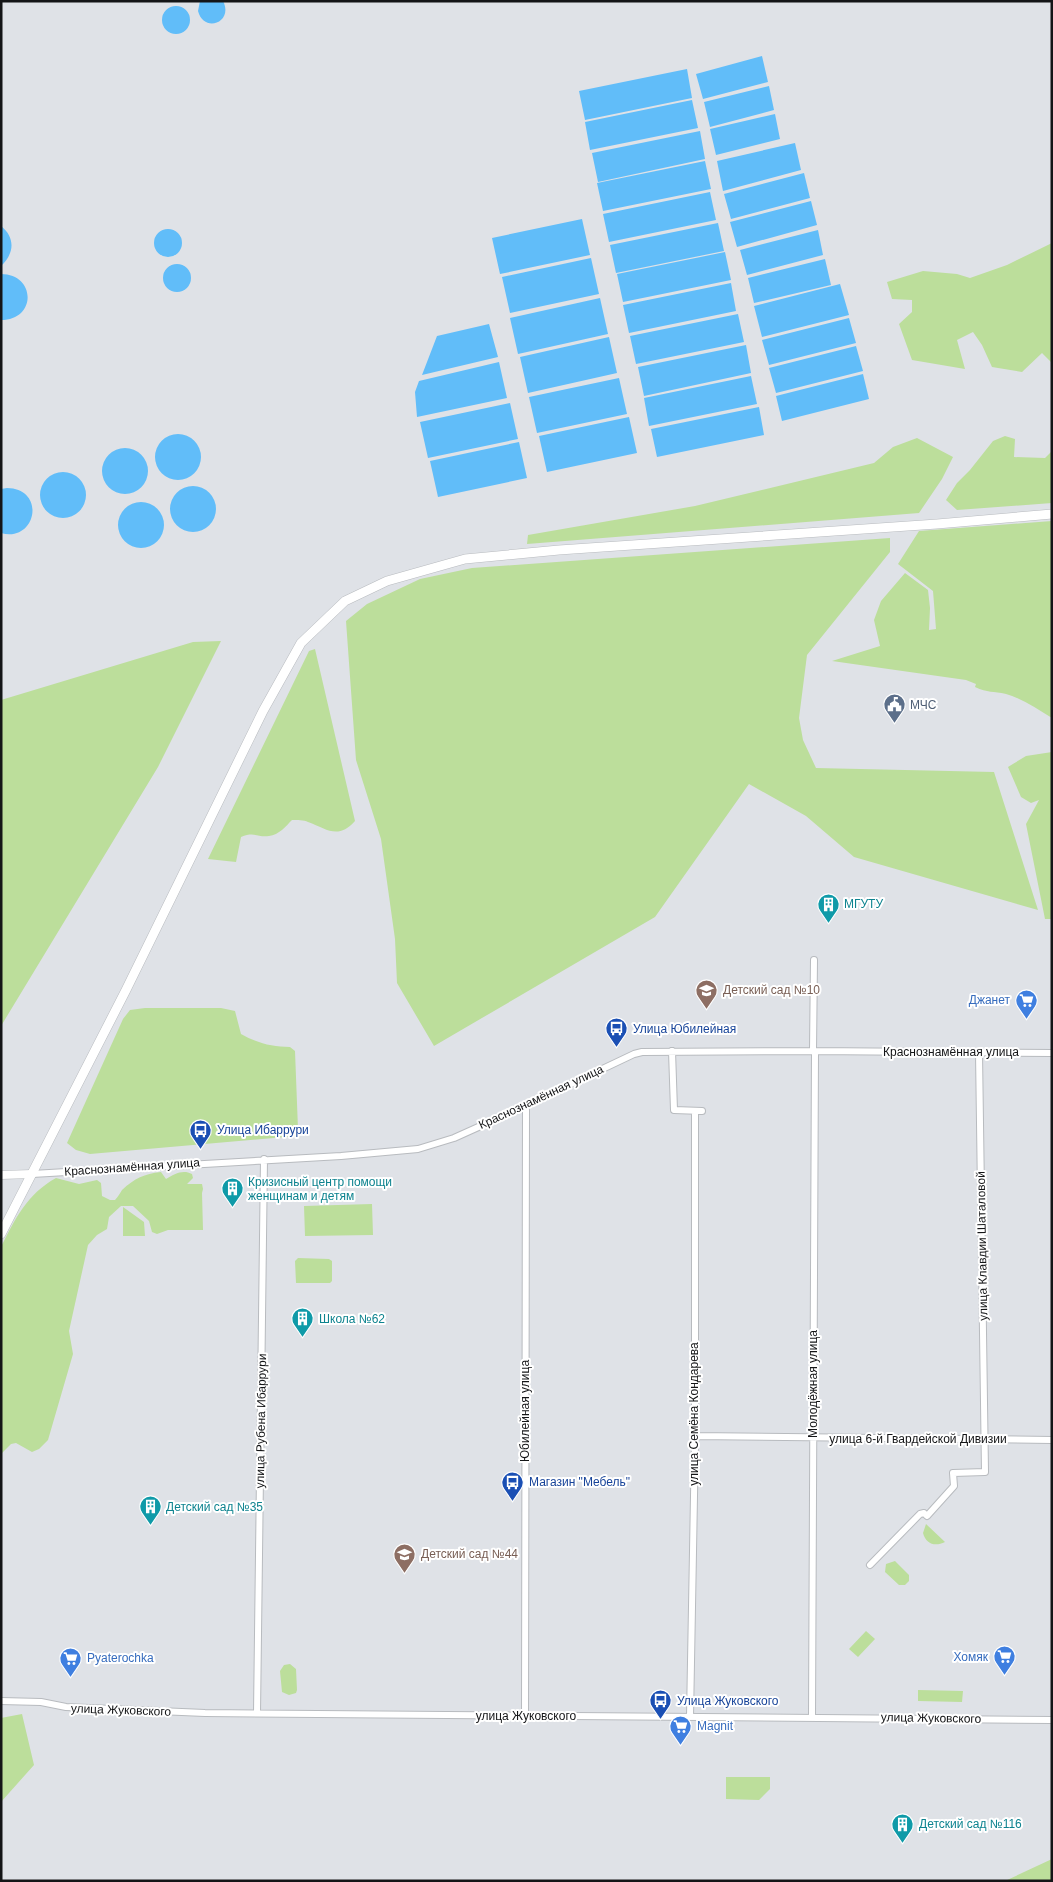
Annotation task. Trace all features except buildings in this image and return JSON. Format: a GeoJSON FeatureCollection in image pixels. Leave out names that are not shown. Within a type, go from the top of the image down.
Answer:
{"type":"FeatureCollection","features":[{"type":"Feature","properties":{"kind":"main road"},"geometry":{"type":"LineString","coordinates":[[1,1234],[126,990],[263,711],[301,643],[345,601],[387,581],[465,559],[559,550],[927,525],[1052,514]]}},
{"type":"Feature","properties":{"kind":"street","name":"Молодёжная улица"},"geometry":{"type":"LineString","coordinates":[[812,1717],[814,960]]}},
{"type":"Feature","properties":{"kind":"street","name":"Краснознамённая улица"},"geometry":{"type":"LineString","coordinates":[[32,1174],[418,1149],[454,1138],[634,1054],[672,1051],[1052,1052]]}},
{"type":"Feature","properties":{"kind":"street","name":"улица Семёна Кондарева"},"geometry":{"type":"LineString","coordinates":[[672,1051],[674,1110],[699,1111],[690,1717]]}},
{"type":"Feature","properties":{"kind":"street","name":"улица Клавдии Шаталовой"},"geometry":{"type":"LineString","coordinates":[[870,1565],[920,1514],[924,1513],[927,1516],[954,1486],[952,1474],[984,1472],[979,1053]]}},
{"type":"Feature","properties":{"kind":"street","name":"Юбилейная улица"},"geometry":{"type":"LineString","coordinates":[[525,1716],[526,1106]]}},
{"type":"Feature","properties":{"kind":"street","name":"улица Рубена Ибаррури"},"geometry":{"type":"LineString","coordinates":[[257,1713],[264,1159]]}},
{"type":"Feature","properties":{"kind":"street"},"geometry":{"type":"LineString","coordinates":[[1,1175],[32,1174]]}},
{"type":"Feature","properties":{"kind":"street","name":"улица 6-й Гвардейской Дивизии"},"geometry":{"type":"LineString","coordinates":[[695,1436],[1052,1440]]}},
{"type":"Feature","properties":{"kind":"street","name":"улица Жуковского"},"geometry":{"type":"LineString","coordinates":[[1,1701],[41,1702],[66,1708],[300,1714],[1052,1720]]}},
{"type":"Feature","properties":{"kind":"green space"},"geometry":{"type":"Polygon","coordinates":[[[1052,243],[1052,363],[1042,353],[1022,372],[992,367],[982,345],[973,332],[957,340],[965,369],[912,360],[899,324],[912,312],[912,300],[892,299],[887,282],[923,271],[957,274],[970,278],[1007,265],[1052,243]]]}},
{"type":"Feature","properties":{"kind":"green space"},"geometry":{"type":"Polygon","coordinates":[[[1005,436],[1015,439],[1014,457],[1045,458],[1052,451],[1052,503],[957,510],[946,500],[957,483],[993,441],[1005,436]]]}},
{"type":"Feature","properties":{"kind":"green space"},"geometry":{"type":"Polygon","coordinates":[[[917,438],[953,457],[942,479],[919,513],[527,544],[528,535],[695,506],[874,463],[893,447],[917,438]]]}},
{"type":"Feature","properties":{"kind":"green space"},"geometry":{"type":"Polygon","coordinates":[[[1052,521],[1052,718],[1030,704],[1006,694],[980,689],[975,687],[976,684],[966,680],[832,661],[880,646],[874,620],[881,601],[905,573],[928,590],[930,608],[929,630],[936,629],[933,591],[898,564],[919,531],[1052,521]]]}},
{"type":"Feature","properties":{"kind":"green space"},"geometry":{"type":"Polygon","coordinates":[[[890,538],[890,552],[807,655],[799,718],[803,740],[816,768],[994,772],[1038,910],[854,857],[806,816],[749,784],[655,917],[434,1046],[397,983],[395,939],[381,839],[356,760],[346,621],[367,604],[420,579],[472,568],[890,538]]]}},
{"type":"Feature","properties":{"kind":"green space"},"geometry":{"type":"Polygon","coordinates":[[[221,641],[158,767],[1,1026],[1,700],[193,642],[221,641]]]}},
{"type":"Feature","properties":{"kind":"green space"},"geometry":{"type":"Polygon","coordinates":[[[315,649],[355,821],[349,827],[338,832],[327,830],[305,821],[292,820],[282,830],[273,835],[241,837],[236,862],[208,859],[309,651],[315,649]]]}},
{"type":"Feature","properties":{"kind":"green space"},"geometry":{"type":"Polygon","coordinates":[[[1052,752],[1052,919],[1045,919],[1026,824],[1039,800],[1031,803],[1021,797],[1008,767],[1026,756],[1052,752]]]}},
{"type":"Feature","properties":{"kind":"green space"},"geometry":{"type":"Polygon","coordinates":[[[145,1008],[221,1008],[235,1011],[241,1034],[259,1042],[290,1047],[295,1051],[298,1129],[296,1136],[90,1154],[76,1150],[67,1143],[123,1019],[130,1010],[145,1008]]]}},
{"type":"Feature","properties":{"kind":"green space"},"geometry":{"type":"Polygon","coordinates":[[[161,1172],[166,1179],[179,1173],[189,1173],[192,1174],[193,1178],[187,1184],[202,1184],[203,1230],[168,1230],[157,1234],[152,1232],[149,1221],[133,1206],[121,1206],[109,1217],[107,1229],[97,1235],[88,1245],[69,1331],[73,1354],[48,1440],[39,1449],[32,1452],[16,1443],[11,1444],[1,1454],[1,1247],[11,1227],[30,1199],[46,1184],[56,1178],[79,1184],[97,1180],[101,1183],[102,1196],[115,1200],[131,1182],[145,1175],[161,1172]]]}},
{"type":"Feature","properties":{"kind":"green space"},"geometry":{"type":"Polygon","coordinates":[[[372,1204],[373,1235],[305,1236],[304,1206],[372,1204]]]}},
{"type":"Feature","properties":{"kind":"green space"},"geometry":{"type":"Polygon","coordinates":[[[123,1207],[144,1222],[145,1236],[123,1236],[123,1207]]]}},
{"type":"Feature","properties":{"kind":"green space"},"geometry":{"type":"Polygon","coordinates":[[[298,1258],[329,1259],[332,1261],[332,1281],[330,1283],[296,1283],[295,1261],[298,1258]]]}},
{"type":"Feature","properties":{"kind":"green space"},"geometry":{"type":"Polygon","coordinates":[[[926,1524],[945,1542],[931,1544],[926,1540],[923,1533],[926,1524]]]}},
{"type":"Feature","properties":{"kind":"green space"},"geometry":{"type":"Polygon","coordinates":[[[895,1561],[909,1575],[909,1581],[905,1585],[899,1585],[885,1572],[886,1564],[895,1561]]]}},
{"type":"Feature","properties":{"kind":"green space"},"geometry":{"type":"Polygon","coordinates":[[[866,1631],[875,1639],[858,1657],[849,1649],[866,1631]]]}},
{"type":"Feature","properties":{"kind":"green space"},"geometry":{"type":"Polygon","coordinates":[[[290,1664],[296,1669],[297,1690],[296,1693],[289,1695],[282,1692],[280,1671],[284,1665],[290,1664]]]}},
{"type":"Feature","properties":{"kind":"green space"},"geometry":{"type":"Polygon","coordinates":[[[918,1690],[963,1691],[962,1702],[918,1701],[918,1690]]]}},
{"type":"Feature","properties":{"kind":"green space"},"geometry":{"type":"Polygon","coordinates":[[[22,1714],[34,1765],[1,1802],[1,1718],[22,1714]]]}},
{"type":"Feature","properties":{"kind":"green space"},"geometry":{"type":"Polygon","coordinates":[[[726,1777],[770,1777],[770,1789],[759,1800],[726,1799],[726,1777]]]}},
{"type":"Feature","properties":{"kind":"green space"},"geometry":{"type":"Polygon","coordinates":[[[1052,1859],[1052,1881],[1005,1881],[1052,1859]]]}},
{"type":"Feature","properties":{"kind":"water"},"geometry":{"type":"Polygon","coordinates":[[[200,1],[223,1],[225,15],[217,22],[206,22],[201,18],[198,11],[200,1]]]}},
{"type":"Feature","properties":{"kind":"water"},"geometry":{"type":"Polygon","coordinates":[[[176,6],[186,10],[190,20],[186,30],[176,34],[166,30],[162,20],[166,10],[176,6]]]}},
{"type":"Feature","properties":{"kind":"water"},"geometry":{"type":"Polygon","coordinates":[[[762,56],[768,82],[703,99],[696,74],[762,56]]]}},
{"type":"Feature","properties":{"kind":"water"},"geometry":{"type":"Polygon","coordinates":[[[687,69],[692,98],[585,120],[579,91],[687,69]]]}},
{"type":"Feature","properties":{"kind":"water"},"geometry":{"type":"Polygon","coordinates":[[[769,86],[774,110],[710,127],[704,102],[769,86]]]}},
{"type":"Feature","properties":{"kind":"water"},"geometry":{"type":"Polygon","coordinates":[[[692,100],[698,128],[590,150],[585,122],[692,100]]]}},
{"type":"Feature","properties":{"kind":"water"},"geometry":{"type":"Polygon","coordinates":[[[775,114],[780,139],[716,155],[710,129],[775,114]]]}},
{"type":"Feature","properties":{"kind":"water"},"geometry":{"type":"Polygon","coordinates":[[[700,131],[705,159],[598,182],[592,153],[700,131]]]}},
{"type":"Feature","properties":{"kind":"water"},"geometry":{"type":"Polygon","coordinates":[[[795,143],[801,170],[723,191],[717,161],[795,143]]]}},
{"type":"Feature","properties":{"kind":"water"},"geometry":{"type":"Polygon","coordinates":[[[705,161],[711,189],[603,211],[597,183],[705,161]]]}},
{"type":"Feature","properties":{"kind":"water"},"geometry":{"type":"Polygon","coordinates":[[[804,173],[810,198],[731,219],[724,194],[804,173]]]}},
{"type":"Feature","properties":{"kind":"water"},"geometry":{"type":"Polygon","coordinates":[[[710,192],[716,220],[609,242],[603,214],[710,192]]]}},
{"type":"Feature","properties":{"kind":"water"},"geometry":{"type":"Polygon","coordinates":[[[811,201],[817,225],[737,247],[730,222],[811,201]]]}},
{"type":"Feature","properties":{"kind":"water"},"geometry":{"type":"Polygon","coordinates":[[[582,219],[590,255],[500,274],[492,238],[582,219]]]}},
{"type":"Feature","properties":{"kind":"water"},"geometry":{"type":"Polygon","coordinates":[[[718,223],[724,251],[616,273],[610,245],[718,223]]]}},
{"type":"Feature","properties":{"kind":"water"},"geometry":{"type":"Polygon","coordinates":[[[1,226],[9,236],[12,246],[9,256],[1,266],[1,226]]]}},
{"type":"Feature","properties":{"kind":"water"},"geometry":{"type":"Polygon","coordinates":[[[168,229],[178,233],[182,243],[178,253],[168,257],[158,253],[154,243],[158,233],[168,229]]]}},
{"type":"Feature","properties":{"kind":"water"},"geometry":{"type":"Polygon","coordinates":[[[818,230],[823,255],[747,275],[740,250],[818,230]]]}},
{"type":"Feature","properties":{"kind":"water"},"geometry":{"type":"Polygon","coordinates":[[[725,252],[731,280],[623,302],[617,274],[725,252]]]}},
{"type":"Feature","properties":{"kind":"water"},"geometry":{"type":"Polygon","coordinates":[[[591,258],[599,294],[510,313],[502,277],[591,258]]]}},
{"type":"Feature","properties":{"kind":"water"},"geometry":{"type":"Polygon","coordinates":[[[825,259],[831,285],[754,303],[748,278],[825,259]]]}},
{"type":"Feature","properties":{"kind":"water"},"geometry":{"type":"Polygon","coordinates":[[[177,264],[187,268],[191,278],[187,288],[177,292],[167,288],[163,278],[167,268],[177,264]]]}},
{"type":"Feature","properties":{"kind":"water"},"geometry":{"type":"Polygon","coordinates":[[[1,274],[13,276],[21,281],[28,297],[21,313],[13,318],[1,320],[1,274]]]}},
{"type":"Feature","properties":{"kind":"water"},"geometry":{"type":"Polygon","coordinates":[[[731,283],[736,311],[629,333],[623,305],[731,283]]]}},
{"type":"Feature","properties":{"kind":"water"},"geometry":{"type":"Polygon","coordinates":[[[840,284],[849,315],[762,337],[754,306],[840,284]]]}},
{"type":"Feature","properties":{"kind":"water"},"geometry":{"type":"Polygon","coordinates":[[[600,298],[608,334],[518,354],[510,318],[600,298]]]}},
{"type":"Feature","properties":{"kind":"water"},"geometry":{"type":"Polygon","coordinates":[[[738,314],[744,342],[636,364],[630,336],[738,314]]]}},
{"type":"Feature","properties":{"kind":"water"},"geometry":{"type":"Polygon","coordinates":[[[849,318],[856,343],[769,365],[762,340],[849,318]]]}},
{"type":"Feature","properties":{"kind":"water"},"geometry":{"type":"Polygon","coordinates":[[[489,324],[498,357],[422,375],[437,336],[489,324]]]}},
{"type":"Feature","properties":{"kind":"water"},"geometry":{"type":"Polygon","coordinates":[[[609,337],[617,373],[528,393],[520,357],[609,337]]]}},
{"type":"Feature","properties":{"kind":"water"},"geometry":{"type":"Polygon","coordinates":[[[746,345],[751,373],[644,396],[638,367],[746,345]]]}},
{"type":"Feature","properties":{"kind":"water"},"geometry":{"type":"Polygon","coordinates":[[[856,346],[863,371],[776,393],[769,368],[856,346]]]}},
{"type":"Feature","properties":{"kind":"water"},"geometry":{"type":"Polygon","coordinates":[[[499,362],[507,398],[417,417],[415,392],[419,381],[499,362]]]}},
{"type":"Feature","properties":{"kind":"water"},"geometry":{"type":"Polygon","coordinates":[[[863,374],[869,399],[782,421],[776,396],[863,374]]]}},
{"type":"Feature","properties":{"kind":"water"},"geometry":{"type":"Polygon","coordinates":[[[751,376],[757,404],[649,426],[644,398],[751,376]]]}},
{"type":"Feature","properties":{"kind":"water"},"geometry":{"type":"Polygon","coordinates":[[[619,378],[627,414],[537,433],[529,397],[619,378]]]}},
{"type":"Feature","properties":{"kind":"water"},"geometry":{"type":"Polygon","coordinates":[[[510,403],[518,439],[428,458],[420,422],[510,403]]]}},
{"type":"Feature","properties":{"kind":"water"},"geometry":{"type":"Polygon","coordinates":[[[759,407],[764,435],[657,457],[651,429],[759,407]]]}},
{"type":"Feature","properties":{"kind":"water"},"geometry":{"type":"Polygon","coordinates":[[[629,417],[637,453],[547,472],[539,436],[629,417]]]}},
{"type":"Feature","properties":{"kind":"water"},"geometry":{"type":"Polygon","coordinates":[[[183,434],[187,435],[197,444],[200,448],[200,466],[191,476],[183,480],[173,480],[165,476],[156,466],[155,452],[159,444],[169,435],[183,434]]]}},
{"type":"Feature","properties":{"kind":"water"},"geometry":{"type":"Polygon","coordinates":[[[519,442],[527,478],[438,497],[430,461],[519,442]]]}},
{"type":"Feature","properties":{"kind":"water"},"geometry":{"type":"Polygon","coordinates":[[[130,448],[134,449],[144,458],[147,462],[147,480],[138,490],[130,494],[120,494],[112,490],[103,480],[102,466],[106,458],[116,449],[130,448]]]}},
{"type":"Feature","properties":{"kind":"water"},"geometry":{"type":"Polygon","coordinates":[[[68,472],[72,473],[82,482],[85,486],[85,504],[76,514],[68,518],[58,518],[50,514],[41,504],[40,490],[44,482],[54,473],[68,472]]]}},
{"type":"Feature","properties":{"kind":"water"},"geometry":{"type":"Polygon","coordinates":[[[198,486],[202,487],[212,496],[215,500],[215,518],[206,528],[198,532],[188,532],[180,528],[171,518],[170,504],[174,496],[184,487],[198,486]]]}},
{"type":"Feature","properties":{"kind":"water"},"geometry":{"type":"Polygon","coordinates":[[[7,488],[20,491],[28,497],[32,505],[32,515],[29,523],[22,530],[13,534],[1,533],[1,489],[7,488]]]}},
{"type":"Feature","properties":{"kind":"water"},"geometry":{"type":"Polygon","coordinates":[[[146,502],[150,503],[160,512],[163,516],[163,534],[154,544],[146,548],[136,548],[128,544],[119,534],[118,520],[122,512],[132,503],[146,502]]]}},
{"type":"Feature","properties":{"kind":"place","name":"МЧС"},"geometry":{"type":"Point","coordinates":[894,724]}},
{"type":"Feature","properties":{"kind":"place","name":"МГУТУ"},"geometry":{"type":"Point","coordinates":[828,923]}},
{"type":"Feature","properties":{"kind":"place","name":"Детский сад №10"},"geometry":{"type":"Point","coordinates":[707,1009]}},
{"type":"Feature","properties":{"kind":"place","name":"Джанет"},"geometry":{"type":"Point","coordinates":[1026,1019]}},
{"type":"Feature","properties":{"kind":"place","name":"Улица Юбилейная"},"geometry":{"type":"Point","coordinates":[617,1048]}},
{"type":"Feature","properties":{"kind":"place","name":"Улица Ибаррури"},"geometry":{"type":"Point","coordinates":[201,1149]}},
{"type":"Feature","properties":{"kind":"place","name":"Кризисный центр помощи женщинам и детям"},"geometry":{"type":"Point","coordinates":[232,1208]}},
{"type":"Feature","properties":{"kind":"place","name":"Школа №62"},"geometry":{"type":"Point","coordinates":[303,1338]}},
{"type":"Feature","properties":{"kind":"place","name":"Магазин \"Мебель\""},"geometry":{"type":"Point","coordinates":[513,1501]}},
{"type":"Feature","properties":{"kind":"place","name":"Детский сад №35"},"geometry":{"type":"Point","coordinates":[150,1526]}},
{"type":"Feature","properties":{"kind":"place","name":"Детский сад №44"},"geometry":{"type":"Point","coordinates":[405,1573]}},
{"type":"Feature","properties":{"kind":"place","name":"Хомяк"},"geometry":{"type":"Point","coordinates":[1004,1676]}},
{"type":"Feature","properties":{"kind":"place","name":"Pyaterochka"},"geometry":{"type":"Point","coordinates":[71,1677]}},
{"type":"Feature","properties":{"kind":"place","name":"Улица Жуковского"},"geometry":{"type":"Point","coordinates":[661,1720]}},
{"type":"Feature","properties":{"kind":"place","name":"Magnit"},"geometry":{"type":"Point","coordinates":[681,1745]}},
{"type":"Feature","properties":{"kind":"place","name":"Детский сад №116"},"geometry":{"type":"Point","coordinates":[903,1843]}}]}
